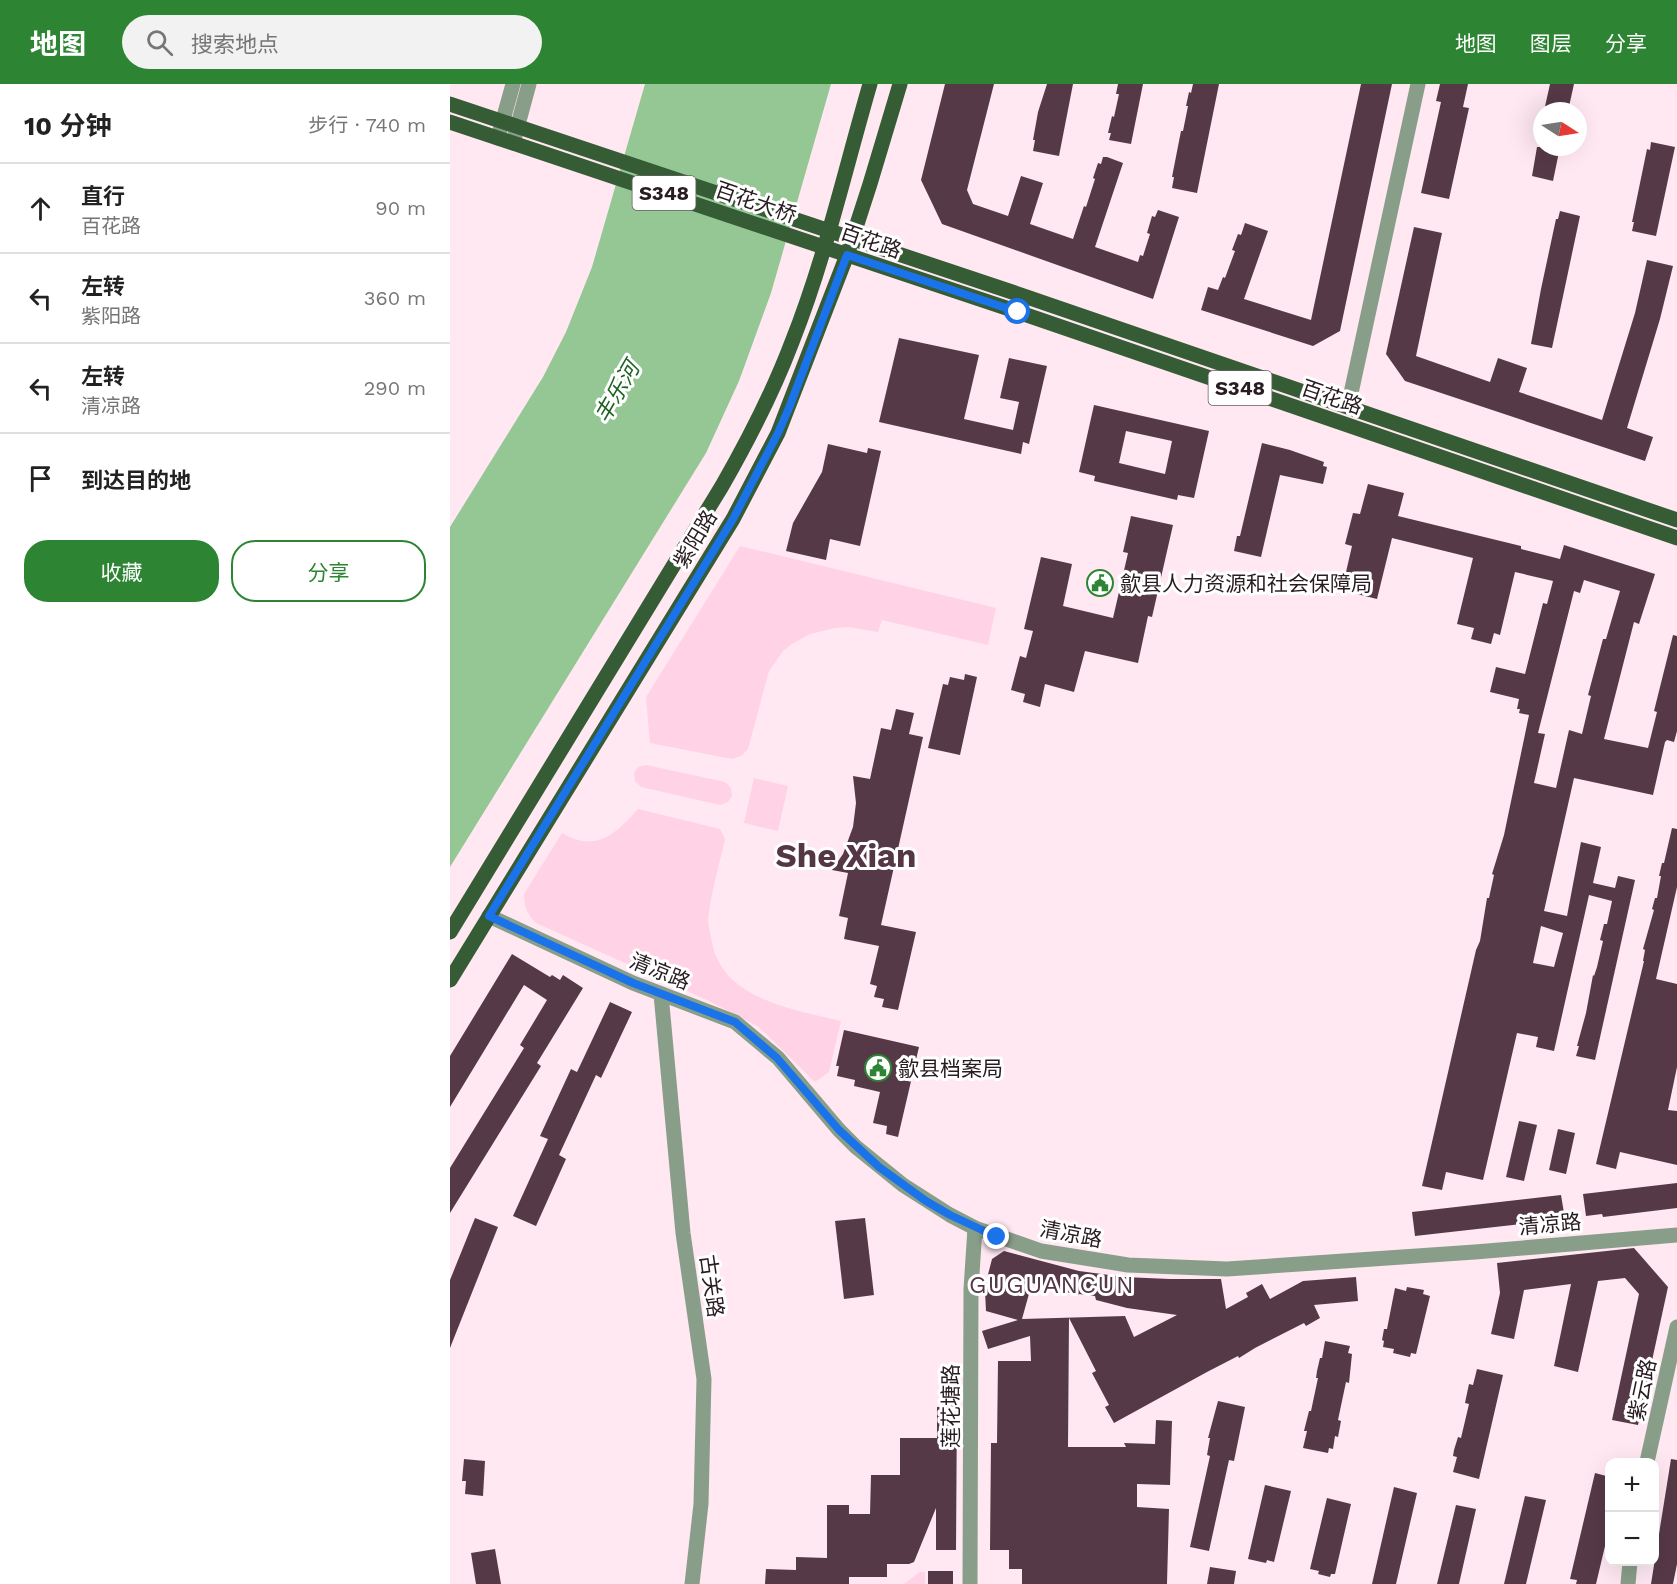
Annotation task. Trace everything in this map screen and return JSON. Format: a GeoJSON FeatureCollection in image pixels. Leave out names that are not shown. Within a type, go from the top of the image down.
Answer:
{"type":"FeatureCollection","features":[{"type":"Feature","properties":{"kind":"main road","name":"紫阳路"},"geometry":{"type":"LineString","coordinates":[[450,932],[737,460],[778,377],[793,340],[828,231],[870,84]]}},
{"type":"Feature","properties":{"kind":"main road","name":"紫阳路"},"geometry":{"type":"LineString","coordinates":[[450,980],[733,519],[752,484],[789,408],[847,255],[900,84]]}},
{"type":"Feature","properties":{"kind":"main road","name":"S348"},"geometry":{"type":"LineString","coordinates":[[450,104],[516,126]]}},
{"type":"Feature","properties":{"kind":"main road","name":"S348"},"geometry":{"type":"LineString","coordinates":[[450,122],[512,142]]}},
{"type":"Feature","properties":{"kind":"main road","name":"百花大桥"},"geometry":{"type":"LineString","coordinates":[[516,126],[806,223]]}},
{"type":"Feature","properties":{"kind":"main road","name":"百花大桥"},"geometry":{"type":"LineString","coordinates":[[512,142],[802,239]]}},
{"type":"Feature","properties":{"kind":"main road","name":"百花路"},"geometry":{"type":"LineString","coordinates":[[806,223],[1677,520]]}},
{"type":"Feature","properties":{"kind":"main road","name":"百花路"},"geometry":{"type":"LineString","coordinates":[[802,239],[1677,538]]}},
{"type":"Feature","properties":{"kind":"street"},"geometry":{"type":"LineString","coordinates":[[513,84],[516,126]]}},
{"type":"Feature","properties":{"kind":"street"},"geometry":{"type":"LineString","coordinates":[[512,142],[529,84]]}},
{"type":"Feature","properties":{"kind":"street"},"geometry":{"type":"LineString","coordinates":[[1348,407],[1418,84]]}},
{"type":"Feature","properties":{"kind":"street","name":"清凉路"},"geometry":{"type":"LineString","coordinates":[[489,916],[596,968],[735,1022],[777,1058],[856,1148],[926,1201],[975,1228],[1018,1245],[1063,1256],[1128,1265],[1194,1269],[1293,1265],[1677,1235]]}},
{"type":"Feature","properties":{"kind":"street","name":"古关路"},"geometry":{"type":"LineString","coordinates":[[661,994],[683,1233],[704,1379],[701,1504],[692,1584]]}},
{"type":"Feature","properties":{"kind":"street","name":"莲花塘路"},"geometry":{"type":"LineString","coordinates":[[970,1584],[971,1289],[975,1228]]}},
{"type":"Feature","properties":{"kind":"street","name":"紫云路"},"geometry":{"type":"LineString","coordinates":[[1648,1458],[1677,1327]]}},
{"type":"Feature","properties":{"kind":"street"},"geometry":{"type":"LineString","coordinates":[[1628,1584],[1630,1566]]}},
{"type":"Feature","properties":{"kind":"shaded area"},"geometry":{"type":"Polygon","coordinates":[[[740,546],[996,608],[988,645],[882,620],[878,632],[849,627],[810,634],[783,651],[769,671],[748,749],[741,756],[732,759],[650,743],[646,697],[740,546]]]}},
{"type":"Feature","properties":{"kind":"shaded area"},"geometry":{"type":"Polygon","coordinates":[[[646,765],[725,782],[731,788],[732,796],[728,802],[720,805],[641,787],[635,781],[634,773],[638,767],[646,765]]]}},
{"type":"Feature","properties":{"kind":"shaded area"},"geometry":{"type":"Polygon","coordinates":[[[754,778],[788,786],[778,831],[744,823],[754,778]]]}},
{"type":"Feature","properties":{"kind":"shaded area"},"geometry":{"type":"Polygon","coordinates":[[[638,809],[720,829],[725,839],[708,920],[712,943],[719,962],[730,978],[745,990],[763,999],[802,1012],[841,1021],[829,1072],[815,1082],[759,1027],[707,1000],[536,923],[530,916],[525,906],[524,894],[562,833],[585,841],[605,838],[622,826],[638,809]]]}},
{"type":"Feature","properties":{"kind":"shaded area"},"geometry":{"type":"Polygon","coordinates":[[[920,1572],[925,1572],[925,1584],[904,1584],[920,1572]]]}},
{"type":"Feature","properties":{"kind":"water","name":"丰乐河"},"geometry":{"type":"Polygon","coordinates":[[[645,84],[831,84],[771,293],[739,381],[706,453],[450,867],[450,527],[543,377],[566,332],[592,267],[645,84]]]}},
{"type":"Feature","properties":{"kind":"building"},"geometry":{"type":"Polygon","coordinates":[[[945,84],[994,84],[967,190],[973,204],[1008,216],[1021,176],[1043,183],[1030,224],[1073,239],[1084,206],[1086,207],[1098,163],[1101,164],[1103,157],[1107,157],[1123,163],[1095,247],[1138,262],[1140,255],[1143,256],[1150,234],[1147,233],[1152,216],[1155,217],[1158,210],[1179,217],[1153,299],[942,224],[921,180],[945,84]]]}},
{"type":"Feature","properties":{"kind":"building"},"geometry":{"type":"Polygon","coordinates":[[[1047,84],[1073,84],[1059,156],[1033,151],[1038,112],[1047,84]]]}},
{"type":"Feature","properties":{"kind":"building"},"geometry":{"type":"Polygon","coordinates":[[[1118,84],[1143,84],[1131,144],[1109,140],[1111,133],[1108,133],[1119,94],[1116,94],[1118,84]]]}},
{"type":"Feature","properties":{"kind":"building"},"geometry":{"type":"Polygon","coordinates":[[[1193,84],[1219,84],[1197,193],[1172,188],[1174,177],[1172,177],[1188,106],[1186,106],[1193,84]]]}},
{"type":"Feature","properties":{"kind":"building"},"geometry":{"type":"Polygon","coordinates":[[[1361,84],[1392,84],[1340,331],[1313,346],[1201,310],[1208,287],[1218,290],[1223,277],[1225,278],[1235,251],[1232,250],[1245,223],[1268,231],[1244,299],[1311,320],[1361,84]]]}},
{"type":"Feature","properties":{"kind":"building"},"geometry":{"type":"Polygon","coordinates":[[[1440,84],[1468,84],[1463,107],[1469,108],[1449,199],[1421,193],[1441,102],[1436,101],[1440,84]]]}},
{"type":"Feature","properties":{"kind":"building"},"geometry":{"type":"Polygon","coordinates":[[[1550,84],[1574,84],[1570,102],[1546,102],[1550,84]]]}},
{"type":"Feature","properties":{"kind":"building"},"geometry":{"type":"Polygon","coordinates":[[[1651,142],[1675,147],[1656,236],[1632,231],[1647,149],[1650,150],[1651,142]]]}},
{"type":"Feature","properties":{"kind":"building"},"geometry":{"type":"Polygon","coordinates":[[[1535,156],[1558,156],[1553,181],[1532,176],[1535,156]]]}},
{"type":"Feature","properties":{"kind":"building"},"geometry":{"type":"Polygon","coordinates":[[[1560,211],[1580,216],[1552,348],[1531,344],[1556,219],[1560,211]]]}},
{"type":"Feature","properties":{"kind":"building"},"geometry":{"type":"Polygon","coordinates":[[[1414,227],[1442,233],[1416,356],[1490,382],[1498,358],[1527,368],[1519,392],[1602,420],[1635,313],[1647,260],[1673,266],[1660,319],[1627,428],[1653,437],[1645,461],[1405,381],[1386,354],[1414,227]]]}},
{"type":"Feature","properties":{"kind":"building"},"geometry":{"type":"Polygon","coordinates":[[[899,338],[979,355],[964,419],[1013,430],[1019,402],[1000,398],[1009,358],[1047,366],[1029,444],[1023,442],[1021,454],[879,422],[899,338]]]}},
{"type":"Feature","properties":{"kind":"building"},"geometry":{"type":"Polygon","coordinates":[[[1094,405],[1209,431],[1194,498],[1178,495],[1177,500],[1094,481],[1095,476],[1079,472],[1094,405]],[[1126,431],[1119,463],[1165,474],[1172,441],[1126,431]]]}},
{"type":"Feature","properties":{"kind":"building"},"geometry":{"type":"Polygon","coordinates":[[[1262,443],[1324,462],[1323,466],[1327,467],[1323,484],[1280,475],[1261,557],[1234,551],[1237,536],[1240,536],[1262,443]]]}},
{"type":"Feature","properties":{"kind":"building"},"geometry":{"type":"Polygon","coordinates":[[[828,444],[867,453],[868,448],[881,451],[860,546],[830,539],[826,560],[786,551],[793,523],[822,472],[828,444]]]}},
{"type":"Feature","properties":{"kind":"building"},"geometry":{"type":"Polygon","coordinates":[[[1368,484],[1404,493],[1398,516],[1521,546],[1521,549],[1560,559],[1564,545],[1655,574],[1639,624],[1634,622],[1604,739],[1648,748],[1657,712],[1654,711],[1673,635],[1677,636],[1677,731],[1674,742],[1667,740],[1665,742],[1653,795],[1574,778],[1544,911],[1567,916],[1581,842],[1601,847],[1593,883],[1615,888],[1618,876],[1635,880],[1595,1060],[1576,1056],[1579,1046],[1577,1046],[1603,941],[1600,940],[1604,924],[1607,924],[1612,901],[1589,895],[1554,1051],[1536,1047],[1538,1037],[1517,1033],[1483,1180],[1446,1172],[1442,1190],[1422,1186],[1476,950],[1480,941],[1487,898],[1489,898],[1494,875],[1492,874],[1504,835],[1529,715],[1519,713],[1520,709],[1517,709],[1519,699],[1490,692],[1496,667],[1525,674],[1543,603],[1547,604],[1553,581],[1515,572],[1500,635],[1494,633],[1491,644],[1471,639],[1474,628],[1457,624],[1473,558],[1392,538],[1377,599],[1357,594],[1358,589],[1343,585],[1352,546],[1345,544],[1353,513],[1360,514],[1368,484]],[[1584,580],[1580,593],[1574,591],[1538,733],[1545,734],[1534,783],[1556,788],[1569,730],[1582,734],[1591,696],[1588,695],[1603,639],[1606,639],[1620,591],[1584,580]],[[1541,926],[1533,963],[1554,967],[1563,933],[1541,926]]]}},
{"type":"Feature","properties":{"kind":"building"},"geometry":{"type":"Polygon","coordinates":[[[1131,516],[1173,525],[1152,617],[1148,616],[1138,663],[1085,651],[1074,692],[1045,684],[1040,707],[1023,702],[1025,694],[1011,690],[1020,656],[1026,658],[1033,631],[1024,629],[1041,557],[1072,564],[1063,606],[1113,618],[1128,553],[1123,552],[1131,516]]]}},
{"type":"Feature","properties":{"kind":"building"},"geometry":{"type":"Polygon","coordinates":[[[965,674],[977,677],[960,755],[928,748],[943,684],[948,685],[950,677],[964,680],[965,674]]]}},
{"type":"Feature","properties":{"kind":"building"},"geometry":{"type":"Polygon","coordinates":[[[896,709],[914,713],[909,734],[923,737],[881,925],[916,932],[898,1010],[882,1007],[884,999],[874,997],[877,986],[870,984],[879,946],[844,939],[848,918],[839,916],[848,873],[832,870],[843,854],[853,827],[856,803],[853,776],[870,779],[881,728],[891,730],[896,709]]]}},
{"type":"Feature","properties":{"kind":"building"},"geometry":{"type":"Polygon","coordinates":[[[1672,828],[1677,829],[1677,887],[1656,979],[1677,984],[1677,1067],[1668,1110],[1677,1111],[1677,1165],[1620,1152],[1616,1169],[1596,1164],[1644,961],[1645,950],[1643,949],[1655,898],[1657,898],[1661,876],[1659,876],[1672,828]]]}},
{"type":"Feature","properties":{"kind":"building"},"geometry":{"type":"Polygon","coordinates":[[[512,954],[550,977],[552,975],[560,980],[563,975],[583,988],[537,1063],[541,1066],[450,1213],[450,1168],[524,1048],[520,1045],[547,1000],[524,985],[450,1107],[450,1056],[512,954]]]}},
{"type":"Feature","properties":{"kind":"building"},"geometry":{"type":"Polygon","coordinates":[[[610,1002],[632,1012],[601,1078],[596,1075],[559,1155],[566,1159],[536,1226],[513,1216],[548,1139],[540,1136],[571,1069],[577,1072],[610,1002]]]}},
{"type":"Feature","properties":{"kind":"building"},"geometry":{"type":"Polygon","coordinates":[[[844,1030],[919,1047],[898,1137],[886,1134],[887,1126],[873,1123],[880,1092],[854,1086],[855,1080],[837,1076],[839,1066],[836,1066],[844,1030]]]}},
{"type":"Feature","properties":{"kind":"building"},"geometry":{"type":"Polygon","coordinates":[[[1519,1121],[1537,1125],[1524,1181],[1506,1177],[1519,1121]]]}},
{"type":"Feature","properties":{"kind":"building"},"geometry":{"type":"Polygon","coordinates":[[[1558,1129],[1575,1133],[1566,1174],[1549,1170],[1558,1129]]]}},
{"type":"Feature","properties":{"kind":"building"},"geometry":{"type":"Polygon","coordinates":[[[1677,1183],[1677,1208],[1603,1217],[1602,1214],[1586,1216],[1583,1194],[1677,1183]]]}},
{"type":"Feature","properties":{"kind":"building"},"geometry":{"type":"Polygon","coordinates":[[[1561,1195],[1565,1219],[1415,1236],[1412,1212],[1561,1195]]]}},
{"type":"Feature","properties":{"kind":"building"},"geometry":{"type":"Polygon","coordinates":[[[475,1218],[498,1227],[450,1348],[450,1280],[475,1218]]]}},
{"type":"Feature","properties":{"kind":"building"},"geometry":{"type":"Polygon","coordinates":[[[865,1218],[874,1295],[844,1299],[835,1221],[865,1218]]]}},
{"type":"Feature","properties":{"kind":"building"},"geometry":{"type":"Polygon","coordinates":[[[1634,1248],[1668,1287],[1638,1425],[1612,1420],[1639,1294],[1625,1278],[1598,1281],[1578,1372],[1554,1366],[1571,1284],[1524,1290],[1514,1339],[1491,1334],[1500,1293],[1497,1263],[1634,1248]]]}},
{"type":"Feature","properties":{"kind":"building"},"geometry":{"type":"Polygon","coordinates":[[[1004,1251],[1079,1271],[1124,1277],[1221,1279],[1226,1309],[1248,1297],[1246,1293],[1262,1284],[1270,1299],[1303,1281],[1356,1277],[1358,1301],[1314,1305],[1320,1318],[1306,1326],[1304,1323],[1239,1358],[1238,1356],[1114,1423],[1105,1407],[1109,1405],[1092,1373],[1096,1371],[1069,1318],[1068,1447],[1126,1447],[1124,1443],[1155,1444],[1156,1420],[1172,1421],[1170,1485],[1137,1484],[1137,1507],[1169,1509],[1167,1584],[1022,1584],[1022,1569],[1009,1569],[1009,1550],[990,1550],[991,1443],[997,1443],[998,1361],[1031,1361],[1030,1336],[988,1349],[982,1331],[1018,1320],[986,1311],[984,1290],[992,1259],[1004,1251]],[[1032,1283],[1022,1319],[1125,1316],[1134,1337],[1177,1315],[1127,1308],[1096,1300],[1095,1296],[1078,1295],[1032,1283]]]}},
{"type":"Feature","properties":{"kind":"building"},"geometry":{"type":"Polygon","coordinates":[[[1407,1287],[1424,1290],[1423,1294],[1430,1296],[1416,1354],[1411,1353],[1410,1357],[1393,1353],[1394,1349],[1383,1347],[1384,1341],[1382,1340],[1384,1329],[1387,1329],[1395,1288],[1406,1291],[1407,1287]]]}},
{"type":"Feature","properties":{"kind":"building"},"geometry":{"type":"Polygon","coordinates":[[[1325,1341],[1350,1346],[1348,1353],[1352,1354],[1349,1383],[1346,1382],[1338,1420],[1341,1421],[1338,1437],[1335,1436],[1333,1449],[1329,1448],[1328,1453],[1303,1448],[1307,1431],[1304,1431],[1309,1411],[1311,1411],[1318,1378],[1316,1378],[1317,1371],[1325,1341]]]}},
{"type":"Feature","properties":{"kind":"building"},"geometry":{"type":"Polygon","coordinates":[[[1477,1369],[1503,1375],[1479,1479],[1453,1472],[1457,1457],[1453,1456],[1454,1450],[1458,1437],[1461,1438],[1469,1404],[1465,1403],[1469,1384],[1473,1385],[1477,1369]]]}},
{"type":"Feature","properties":{"kind":"building"},"geometry":{"type":"Polygon","coordinates":[[[957,1397],[956,1550],[936,1550],[936,1508],[914,1562],[887,1564],[887,1577],[849,1577],[849,1584],[765,1584],[766,1569],[796,1570],[796,1557],[827,1558],[827,1505],[849,1505],[849,1514],[870,1514],[871,1475],[900,1475],[900,1438],[937,1438],[937,1407],[946,1407],[946,1398],[957,1397]]]}},
{"type":"Feature","properties":{"kind":"building"},"geometry":{"type":"Polygon","coordinates":[[[1218,1401],[1245,1407],[1234,1461],[1229,1460],[1209,1551],[1190,1547],[1210,1456],[1207,1455],[1210,1438],[1208,1438],[1218,1401]]]}},
{"type":"Feature","properties":{"kind":"building"},"geometry":{"type":"Polygon","coordinates":[[[464,1459],[485,1461],[483,1496],[465,1494],[466,1481],[462,1481],[464,1459]]]}},
{"type":"Feature","properties":{"kind":"building"},"geometry":{"type":"Polygon","coordinates":[[[1671,1459],[1677,1460],[1677,1564],[1673,1584],[1651,1584],[1654,1566],[1659,1566],[1659,1534],[1671,1459]]]}},
{"type":"Feature","properties":{"kind":"building"},"geometry":{"type":"Polygon","coordinates":[[[1595,1473],[1605,1476],[1605,1546],[1596,1584],[1576,1584],[1577,1580],[1570,1579],[1595,1473]]]}},
{"type":"Feature","properties":{"kind":"building"},"geometry":{"type":"Polygon","coordinates":[[[1265,1485],[1291,1491],[1274,1562],[1267,1560],[1266,1563],[1248,1559],[1265,1485]]]}},
{"type":"Feature","properties":{"kind":"building"},"geometry":{"type":"Polygon","coordinates":[[[1394,1487],[1417,1493],[1396,1584],[1372,1584],[1394,1487]]]}},
{"type":"Feature","properties":{"kind":"building"},"geometry":{"type":"Polygon","coordinates":[[[1525,1496],[1546,1500],[1526,1584],[1504,1584],[1525,1496]]]}},
{"type":"Feature","properties":{"kind":"building"},"geometry":{"type":"Polygon","coordinates":[[[1327,1498],[1351,1504],[1335,1574],[1331,1574],[1330,1577],[1310,1569],[1327,1498]]]}},
{"type":"Feature","properties":{"kind":"building"},"geometry":{"type":"Polygon","coordinates":[[[1456,1505],[1476,1509],[1459,1584],[1437,1584],[1456,1505]]]}},
{"type":"Feature","properties":{"kind":"building"},"geometry":{"type":"Polygon","coordinates":[[[495,1549],[501,1584],[476,1584],[471,1553],[495,1549]]]}},
{"type":"Feature","properties":{"kind":"building"},"geometry":{"type":"Polygon","coordinates":[[[1210,1567],[1236,1571],[1234,1584],[1207,1584],[1210,1567]]]}},
{"type":"Feature","properties":{"kind":"building"},"geometry":{"type":"Polygon","coordinates":[[[928,1571],[953,1571],[953,1584],[928,1584],[928,1571]]]}},
{"type":"Feature","properties":{"kind":"place","name":"歙县人力资源和社会保障局"},"geometry":{"type":"Point","coordinates":[1100,583]}},
{"type":"Feature","properties":{"kind":"place","name":"歙县档案局"},"geometry":{"type":"Point","coordinates":[878,1068]}},
{"type":"Feature","properties":{"kind":"district","name":"She Xian"},"geometry":{"type":"Point","coordinates":[846,855]}},
{"type":"Feature","properties":{"kind":"district","name":"GUGUANCUN"},"geometry":{"type":"Point","coordinates":[1052,1285]}},
{"type":"Feature","properties":{"kind":"route"},"geometry":{"type":"LineString","coordinates":[[997,1237],[975,1228],[926,1201],[879,1167],[839,1130],[777,1058],[735,1022],[596,968],[489,916],[733,519],[789,408],[847,255],[1018,312]]}}]}
